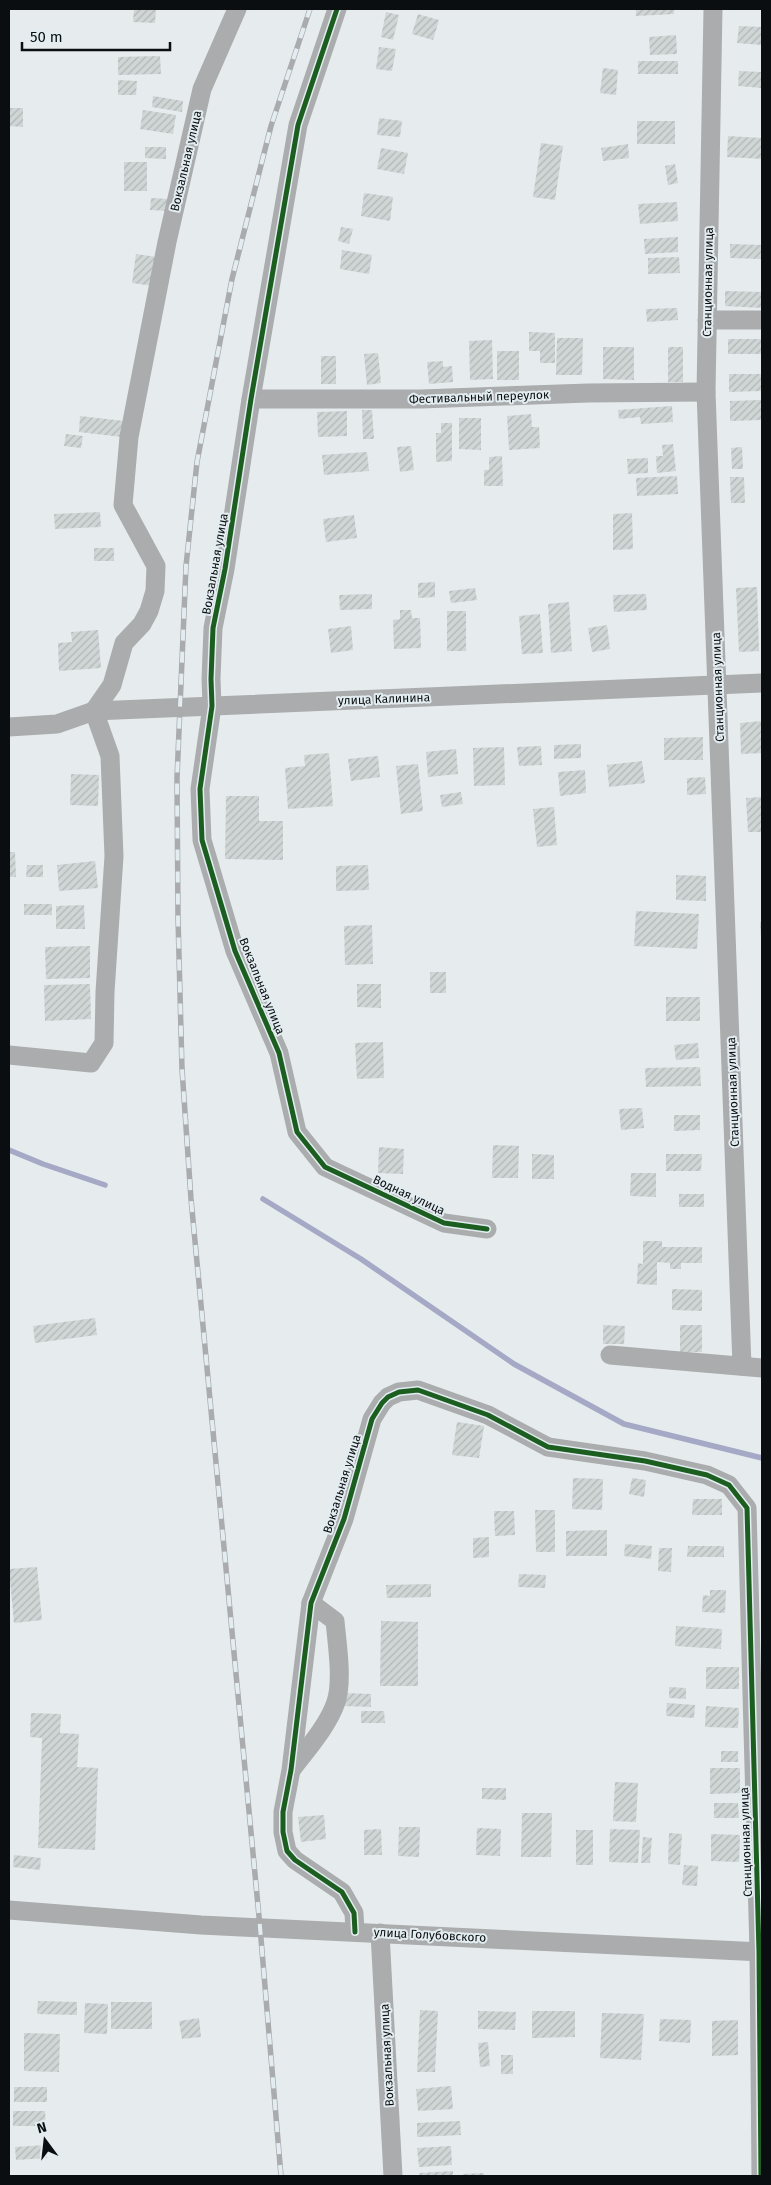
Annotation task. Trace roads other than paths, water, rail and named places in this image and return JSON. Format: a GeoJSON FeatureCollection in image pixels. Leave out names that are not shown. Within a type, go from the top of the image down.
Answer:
{"type":"FeatureCollection","features":[{"type":"Feature","properties":{"kind":"street","name":"Вокзальная улица"},"geometry":{"type":"LineString","coordinates":[[94,711],[112,685],[124,643],[142,624],[150,611],[155,591],[156,566],[123,505],[129,437],[167,242],[202,89],[237,9]]}},
{"type":"Feature","properties":{"kind":"street","name":"Вокзальная улица"},"geometry":{"type":"LineString","coordinates":[[325,1167],[297,1132],[279,1053],[235,952],[202,840],[200,789],[212,706],[213,628],[225,569],[251,399],[298,125],[337,9]]}},
{"type":"Feature","properties":{"kind":"street","name":"Станционная улица"},"geometry":{"type":"LineString","coordinates":[[713,9],[706,392],[742,1366]]}},
{"type":"Feature","properties":{"kind":"street"},"geometry":{"type":"LineString","coordinates":[[707,320],[762,320]]}},
{"type":"Feature","properties":{"kind":"street","name":"Фестивальный переулок"},"geometry":{"type":"LineString","coordinates":[[251,399],[421,399],[588,393],[706,392]]}},
{"type":"Feature","properties":{"kind":"street","name":"улица Калинина"},"geometry":{"type":"LineString","coordinates":[[9,727],[57,724],[94,711],[762,683]]}},
{"type":"Feature","properties":{"kind":"street"},"geometry":{"type":"LineString","coordinates":[[9,1055],[91,1063],[104,1042],[105,992],[114,856],[110,756],[94,711]]}},
{"type":"Feature","properties":{"kind":"street","name":"Водная улица"},"geometry":{"type":"LineString","coordinates":[[325,1167],[444,1223],[487,1230]]}},
{"type":"Feature","properties":{"kind":"street"},"geometry":{"type":"LineString","coordinates":[[610,1355],[762,1368]]}},
{"type":"Feature","properties":{"kind":"street","name":"Вокзальная улица"},"geometry":{"type":"LineString","coordinates":[[355,1932],[354,1913],[342,1892],[295,1860],[287,1852],[283,1832],[283,1812],[291,1770],[311,1603],[344,1519],[372,1419],[388,1398],[409,1390],[418,1390],[488,1415],[548,1447],[645,1461],[707,1475],[729,1485],[746,1508]]}},
{"type":"Feature","properties":{"kind":"street","name":"Станционная улица"},"geometry":{"type":"LineString","coordinates":[[746,1508],[761,1952],[762,2176]]}},
{"type":"Feature","properties":{"kind":"street"},"geometry":{"type":"LineString","coordinates":[[291,1770],[323,1726],[336,1701],[338,1675],[335,1621],[311,1603]]}},
{"type":"Feature","properties":{"kind":"street","name":"улица Голубовского"},"geometry":{"type":"LineString","coordinates":[[9,1910],[201,1925],[761,1952]]}},
{"type":"Feature","properties":{"kind":"street","name":"Вокзальная улица"},"geometry":{"type":"LineString","coordinates":[[380,1933],[392,2176]]}},
{"type":"Feature","properties":{"kind":"waterway"},"geometry":{"type":"LineString","coordinates":[[9,1150],[43,1164],[105,1185]]}},
{"type":"Feature","properties":{"kind":"waterway"},"geometry":{"type":"LineString","coordinates":[[263,1199],[361,1259],[514,1364],[624,1424],[762,1458]]}},
{"type":"Feature","properties":{"kind":"railway"},"geometry":{"type":"LineString","coordinates":[[281,2176],[260,1927],[191,1199],[182,1069],[177,778],[186,566],[197,462],[232,279],[271,126],[310,9]]}}]}
